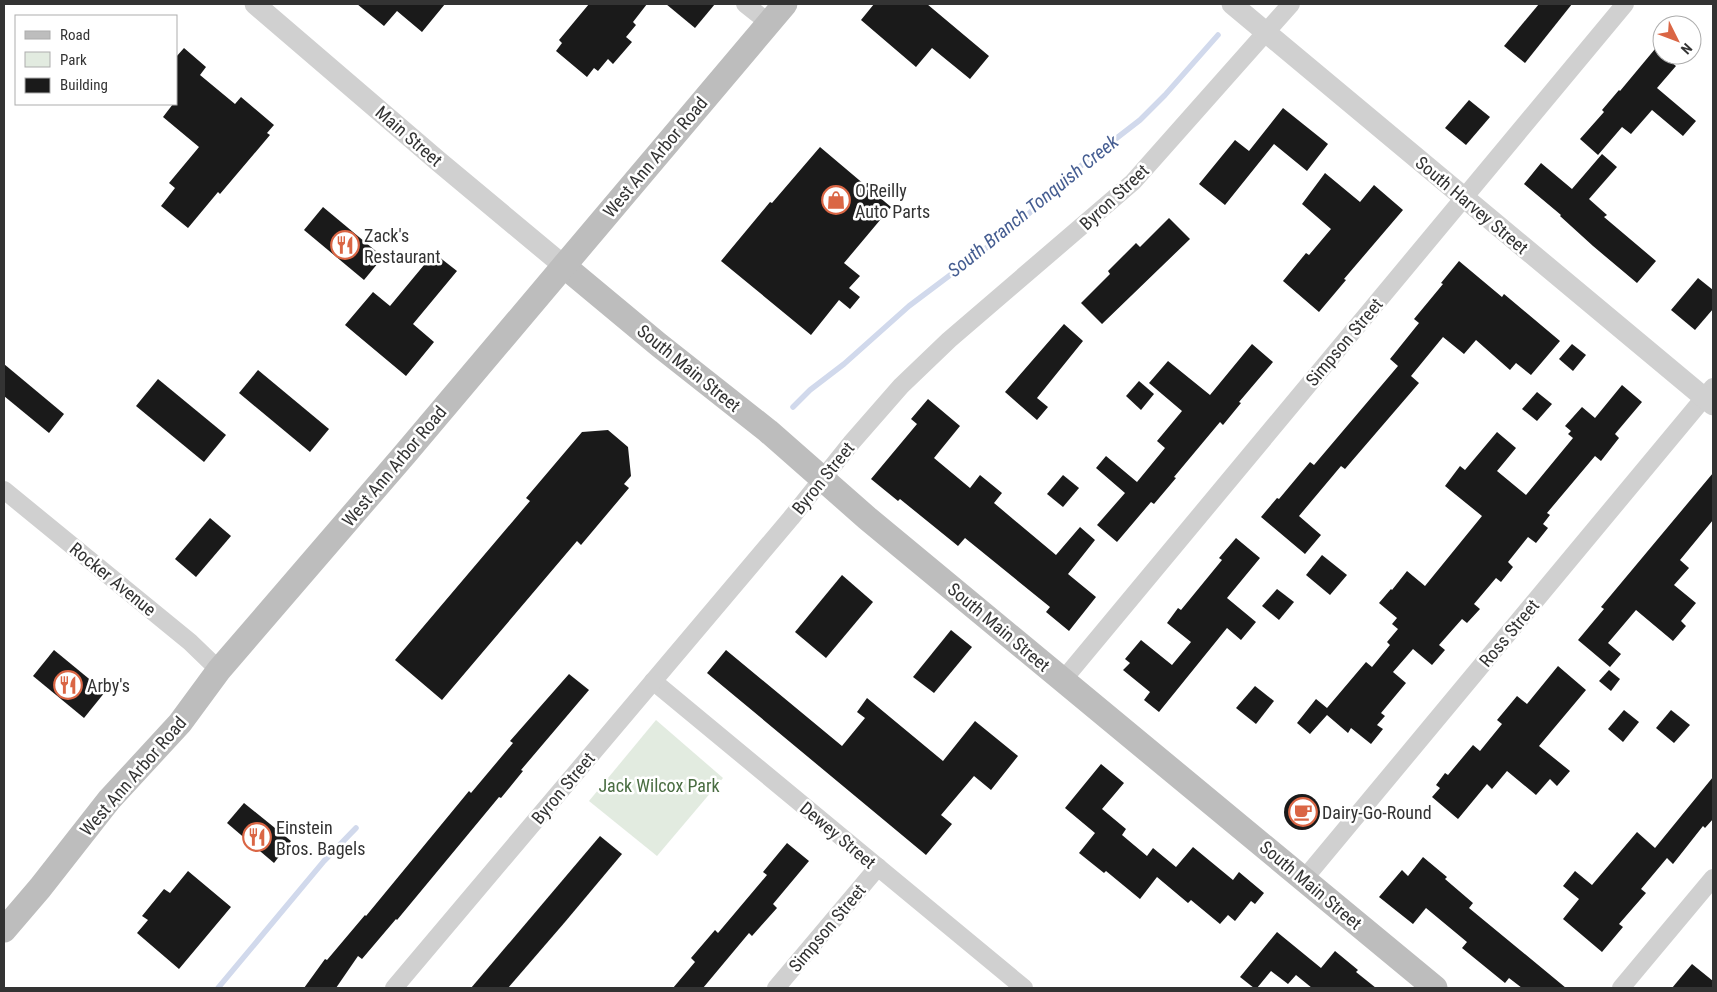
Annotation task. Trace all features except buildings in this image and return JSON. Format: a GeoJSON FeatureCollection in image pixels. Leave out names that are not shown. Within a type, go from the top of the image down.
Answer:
{"type":"FeatureCollection","features":[{"type":"Feature","properties":{"kind":"main road","name":"West Ann Arbor Road"},"geometry":{"type":"LineString","coordinates":[[4,930],[40,888],[109,800],[180,723],[219,670],[785,4]]}},
{"type":"Feature","properties":{"kind":"main road","name":"South Main Street"},"geometry":{"type":"LineString","coordinates":[[564,266],[659,345],[768,431],[867,518],[1435,988]]}},
{"type":"Feature","properties":{"kind":"street","name":"Main Street"},"geometry":{"type":"LineString","coordinates":[[255,4],[564,266]]}},
{"type":"Feature","properties":{"kind":"street"},"geometry":{"type":"LineString","coordinates":[[745,4],[769,23]]}},
{"type":"Feature","properties":{"kind":"street","name":"South Harvey Street"},"geometry":{"type":"LineString","coordinates":[[1232,4],[1464,198],[1710,397]]}},
{"type":"Feature","properties":{"kind":"street","name":"Byron Street"},"geometry":{"type":"LineString","coordinates":[[394,988],[901,386],[949,340],[1133,182],[1291,4]]}},
{"type":"Feature","properties":{"kind":"street","name":"Simpson Street"},"geometry":{"type":"LineString","coordinates":[[1063,680],[1625,4]]}},
{"type":"Feature","properties":{"kind":"street","name":"Ross Street"},"geometry":{"type":"LineString","coordinates":[[1304,879],[1710,397]]}},
{"type":"Feature","properties":{"kind":"street","name":"Rocker Avenue"},"geometry":{"type":"LineString","coordinates":[[4,490],[190,642],[219,670]]}},
{"type":"Feature","properties":{"kind":"street","name":"Dewey Street"},"geometry":{"type":"LineString","coordinates":[[653,681],[1024,988]]}},
{"type":"Feature","properties":{"kind":"street","name":"Simpson Street"},"geometry":{"type":"LineString","coordinates":[[776,988],[878,867]]}},
{"type":"Feature","properties":{"kind":"street"},"geometry":{"type":"LineString","coordinates":[[1621,988],[1713,878]]}},
{"type":"Feature","properties":{"kind":"green space","name":"Jack Wilcox Park"},"geometry":{"type":"Polygon","coordinates":[[[656,720],[723,778],[657,856],[589,801],[656,720]]]}},
{"type":"Feature","properties":{"kind":"waterway","name":"South Branch Tonquish Creek"},"geometry":{"type":"LineString","coordinates":[[793,407],[810,390],[844,364],[909,306],[1018,224],[1069,175],[1140,120],[1165,95],[1218,35]]}},
{"type":"Feature","properties":{"kind":"waterway","name":"South Branch Tonquish Creek"},"geometry":{"type":"LineString","coordinates":[[218,988],[324,861],[356,828]]}},
{"type":"Feature","properties":{"kind":"place","name":"O'Reilly Auto Parts"},"geometry":{"type":"Point","coordinates":[836,200]}},
{"type":"Feature","properties":{"kind":"place","name":"Zack's Restaurant"},"geometry":{"type":"Point","coordinates":[345,245]}},
{"type":"Feature","properties":{"kind":"place","name":"Arby's"},"geometry":{"type":"Point","coordinates":[68,685]}},
{"type":"Feature","properties":{"kind":"place","name":"Dairy-Go-Round"},"geometry":{"type":"Point","coordinates":[1303,812]}},
{"type":"Feature","properties":{"kind":"place","name":"Einstein Bros. Bagels"},"geometry":{"type":"Point","coordinates":[257,837]}}]}
